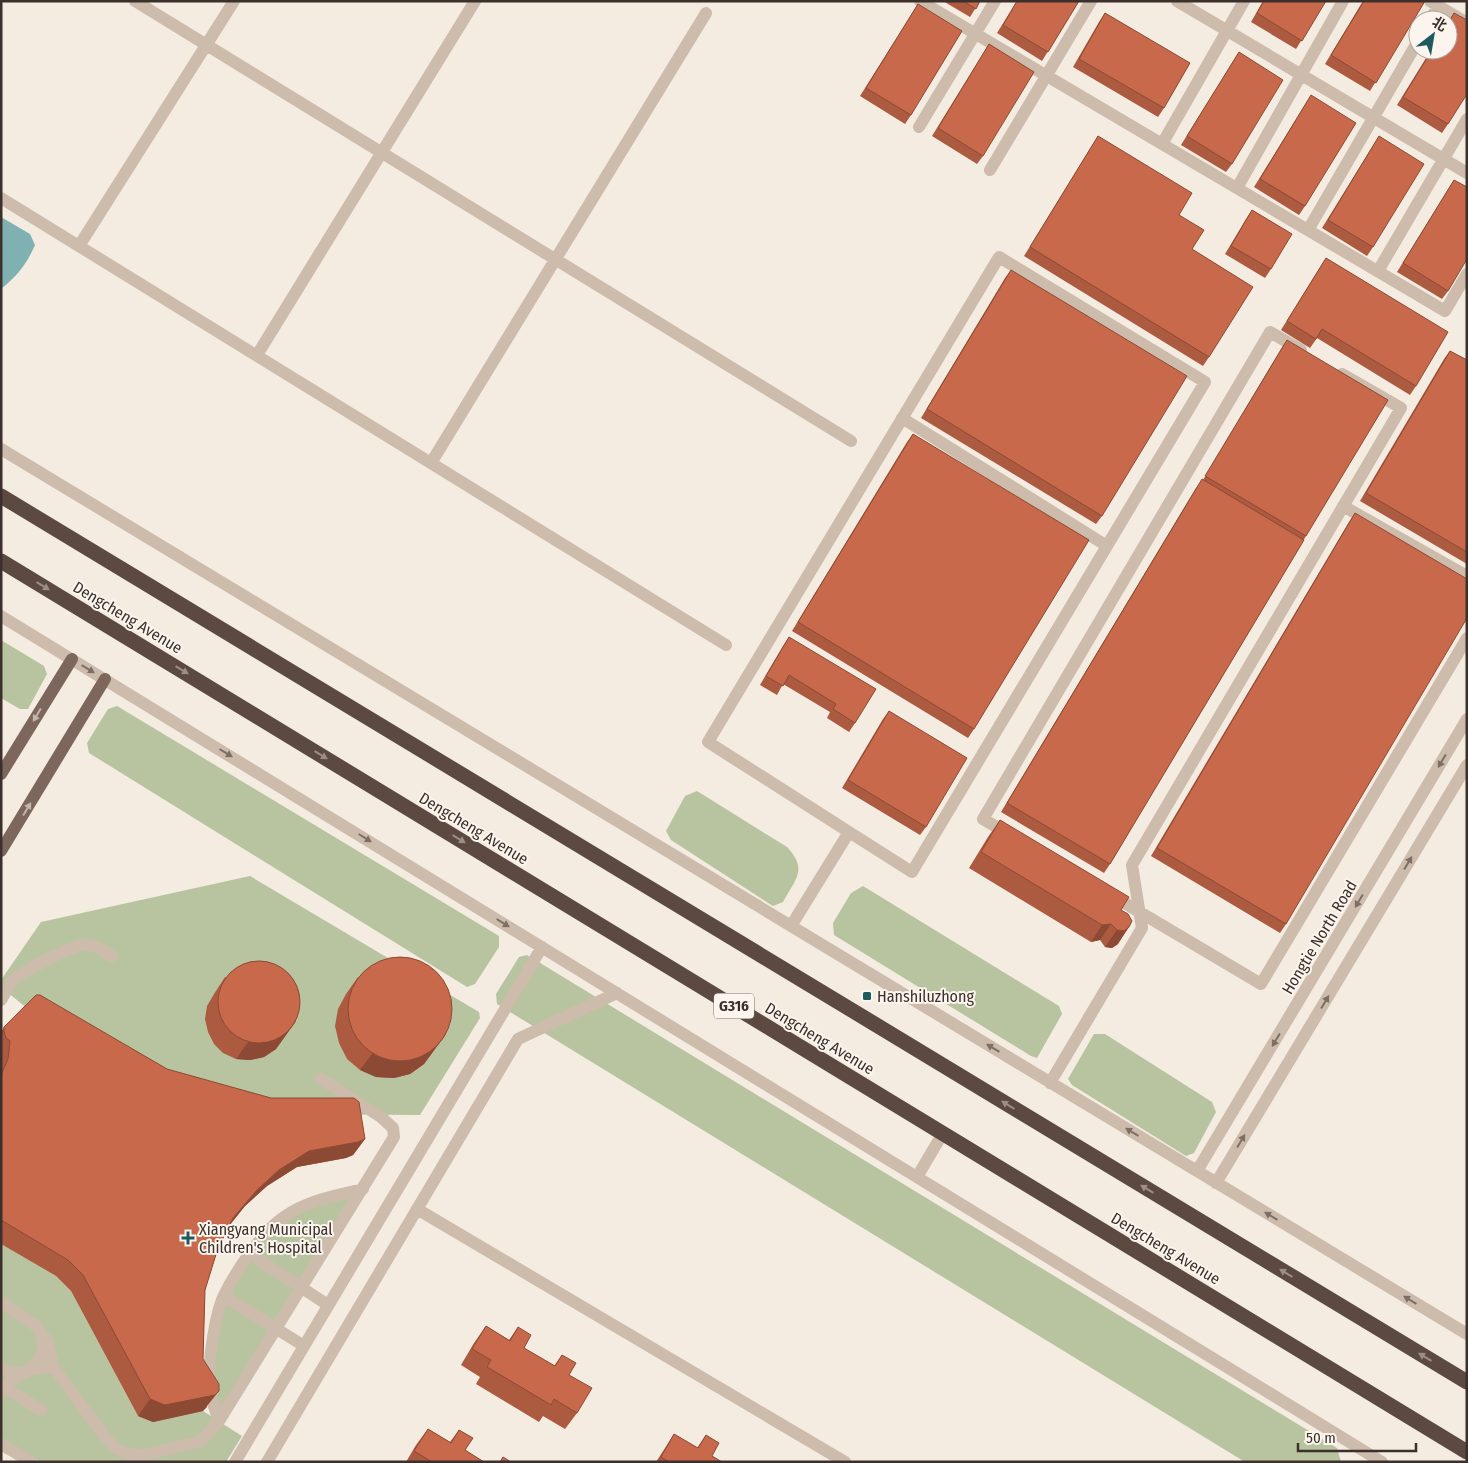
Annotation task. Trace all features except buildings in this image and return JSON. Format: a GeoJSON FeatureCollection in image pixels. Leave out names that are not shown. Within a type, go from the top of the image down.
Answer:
{"type":"FeatureCollection","features":[{"type":"Feature","properties":{"kind":"highway"},"geometry":{"type":"LineString","coordinates":[[1,496],[1467,1382]]}},
{"type":"Feature","properties":{"kind":"highway","name":"Dengcheng Avenue"},"geometry":{"type":"LineString","coordinates":[[1,560],[1467,1452]]}},
{"type":"Feature","properties":{"kind":"main road"},"geometry":{"type":"LineString","coordinates":[[1,774],[72,659]]}},
{"type":"Feature","properties":{"kind":"main road"},"geometry":{"type":"LineString","coordinates":[[1,850],[105,679]]}},
{"type":"Feature","properties":{"kind":"street"},"geometry":{"type":"LineString","coordinates":[[135,1],[851,441]]}},
{"type":"Feature","properties":{"kind":"street"},"geometry":{"type":"LineString","coordinates":[[80,246],[234,1]]}},
{"type":"Feature","properties":{"kind":"street"},"geometry":{"type":"LineString","coordinates":[[256,355],[474,1]]}},
{"type":"Feature","properties":{"kind":"street"},"geometry":{"type":"LineString","coordinates":[[920,1],[1445,311],[1467,274]]}},
{"type":"Feature","properties":{"kind":"street"},"geometry":{"type":"LineString","coordinates":[[918,127],[995,1]]}},
{"type":"Feature","properties":{"kind":"street"},"geometry":{"type":"LineString","coordinates":[[990,170],[1091,1]]}},
{"type":"Feature","properties":{"kind":"street"},"geometry":{"type":"LineString","coordinates":[[1177,1],[1467,173]]}},
{"type":"Feature","properties":{"kind":"street"},"geometry":{"type":"LineString","coordinates":[[1162,144],[1244,1]]}},
{"type":"Feature","properties":{"kind":"street"},"geometry":{"type":"LineString","coordinates":[[1236,188],[1343,1]]}},
{"type":"Feature","properties":{"kind":"street"},"geometry":{"type":"LineString","coordinates":[[1434,4],[1467,23]]}},
{"type":"Feature","properties":{"kind":"street"},"geometry":{"type":"LineString","coordinates":[[432,463],[706,13]]}},
{"type":"Feature","properties":{"kind":"street"},"geometry":{"type":"LineString","coordinates":[[1308,230],[1408,58]]}},
{"type":"Feature","properties":{"kind":"street"},"geometry":{"type":"LineString","coordinates":[[1378,271],[1467,119]]}},
{"type":"Feature","properties":{"kind":"street"},"geometry":{"type":"LineString","coordinates":[[1,198],[726,645]]}},
{"type":"Feature","properties":{"kind":"street"},"geometry":{"type":"LineString","coordinates":[[998,257],[1204,382],[1107,546],[912,872],[708,742],[998,257]]}},
{"type":"Feature","properties":{"kind":"street"},"geometry":{"type":"LineString","coordinates":[[1024,843],[983,819],[1270,332],[1311,356]]}},
{"type":"Feature","properties":{"kind":"street"},"geometry":{"type":"LineString","coordinates":[[1050,1083],[1142,928],[1132,866],[1401,408],[1328,365]]}},
{"type":"Feature","properties":{"kind":"street"},"geometry":{"type":"LineString","coordinates":[[902,418],[1107,546]]}},
{"type":"Feature","properties":{"kind":"street"},"geometry":{"type":"LineString","coordinates":[[1,449],[1467,1334]]}},
{"type":"Feature","properties":{"kind":"street"},"geometry":{"type":"LineString","coordinates":[[1344,506],[1467,576]]}},
{"type":"Feature","properties":{"kind":"street"},"geometry":{"type":"LineString","coordinates":[[1,616],[1382,1462]]}},
{"type":"Feature","properties":{"kind":"street"},"geometry":{"type":"LineString","coordinates":[[1098,888],[1261,984],[1467,638]]}},
{"type":"Feature","properties":{"kind":"street","name":"Hongtie North Road"},"geometry":{"type":"LineString","coordinates":[[1198,1172],[1467,719]]}},
{"type":"Feature","properties":{"kind":"street"},"geometry":{"type":"LineString","coordinates":[[1216,1183],[1467,765]]}},
{"type":"Feature","properties":{"kind":"street"},"geometry":{"type":"LineString","coordinates":[[791,926],[849,832]]}},
{"type":"Feature","properties":{"kind":"street"},"geometry":{"type":"LineString","coordinates":[[1,1000],[14,980],[37,965],[84,944],[98,947],[112,956]]}},
{"type":"Feature","properties":{"kind":"street"},"geometry":{"type":"LineString","coordinates":[[234,1462],[542,947]]}},
{"type":"Feature","properties":{"kind":"street"},"geometry":{"type":"LineString","coordinates":[[267,1462],[518,1039],[617,993]]}},
{"type":"Feature","properties":{"kind":"street"},"geometry":{"type":"LineString","coordinates":[[1,1302],[20,1314],[40,1331],[48,1342],[54,1368],[117,1449],[128,1454],[144,1455],[201,1441],[219,1422],[394,1137],[393,1128],[382,1117],[320,1079]]}},
{"type":"Feature","properties":{"kind":"street"},"geometry":{"type":"LineString","coordinates":[[917,1177],[943,1133]]}},
{"type":"Feature","properties":{"kind":"street"},"geometry":{"type":"LineString","coordinates":[[219,1422],[210,1392],[209,1363],[224,1296],[250,1254],[283,1217],[314,1201],[363,1189]]}},
{"type":"Feature","properties":{"kind":"street"},"geometry":{"type":"LineString","coordinates":[[417,1209],[845,1462]]}},
{"type":"Feature","properties":{"kind":"street"},"geometry":{"type":"LineString","coordinates":[[250,1254],[328,1305]]}},
{"type":"Feature","properties":{"kind":"street"},"geometry":{"type":"LineString","coordinates":[[224,1296],[304,1346]]}},
{"type":"Feature","properties":{"kind":"street"},"geometry":{"type":"LineString","coordinates":[[40,1331],[44,1347],[42,1357],[2,1388],[41,1410]]}},
{"type":"Feature","properties":{"kind":"street"},"geometry":{"type":"LineString","coordinates":[[1,1369],[22,1374],[45,1366],[54,1368]]}},
{"type":"Feature","properties":{"kind":"street"},"geometry":{"type":"LineString","coordinates":[[1,1444],[31,1462]]}},
{"type":"Feature","properties":{"kind":"green space"},"geometry":{"type":"Polygon","coordinates":[[[1,640],[44,666],[47,674],[28,709],[20,709],[1,698],[1,640]]]}},
{"type":"Feature","properties":{"kind":"green space"},"geometry":{"type":"Polygon","coordinates":[[[117,706],[499,936],[499,947],[475,984],[467,987],[89,753],[87,743],[108,709],[117,706]]]}},
{"type":"Feature","properties":{"kind":"green space"},"geometry":{"type":"Polygon","coordinates":[[[697,791],[787,847],[797,862],[798,874],[783,902],[773,906],[671,840],[666,831],[685,796],[697,791]]]}},
{"type":"Feature","properties":{"kind":"green space"},"geometry":{"type":"Polygon","coordinates":[[[250,876],[479,1012],[480,1018],[420,1115],[259,1114],[34,1014],[1,987],[1,980],[41,922],[250,876]]]}},
{"type":"Feature","properties":{"kind":"green space"},"geometry":{"type":"Polygon","coordinates":[[[863,886],[1059,1006],[1062,1014],[1037,1058],[834,935],[833,923],[851,893],[863,886]]]}},
{"type":"Feature","properties":{"kind":"green space"},"geometry":{"type":"Polygon","coordinates":[[[527,955],[1337,1448],[1341,1462],[1245,1462],[497,1004],[496,994],[519,957],[527,955]]]}},
{"type":"Feature","properties":{"kind":"green space"},"geometry":{"type":"Polygon","coordinates":[[[1094,1034],[1105,1034],[1212,1102],[1216,1112],[1194,1153],[1186,1156],[1072,1085],[1068,1079],[1094,1034]]]}},
{"type":"Feature","properties":{"kind":"green space"},"geometry":{"type":"Polygon","coordinates":[[[363,1189],[220,1422],[242,1436],[226,1462],[40,1462],[1,1438],[1,1244],[56,1276],[71,1291],[138,1416],[151,1421],[203,1411],[219,1421],[210,1392],[224,1296],[283,1217],[363,1189]]]}},
{"type":"Feature","properties":{"kind":"water"},"geometry":{"type":"Polygon","coordinates":[[[1,217],[30,234],[35,245],[21,269],[1,289],[1,217]]]}},
{"type":"Feature","properties":{"kind":"place","name":"Hanshiluzhong"},"geometry":{"type":"Point","coordinates":[867,996]}},
{"type":"Feature","properties":{"kind":"place","name":"Xiangyang Municipal Children's Hospital"},"geometry":{"type":"Point","coordinates":[188,1238]}}]}
